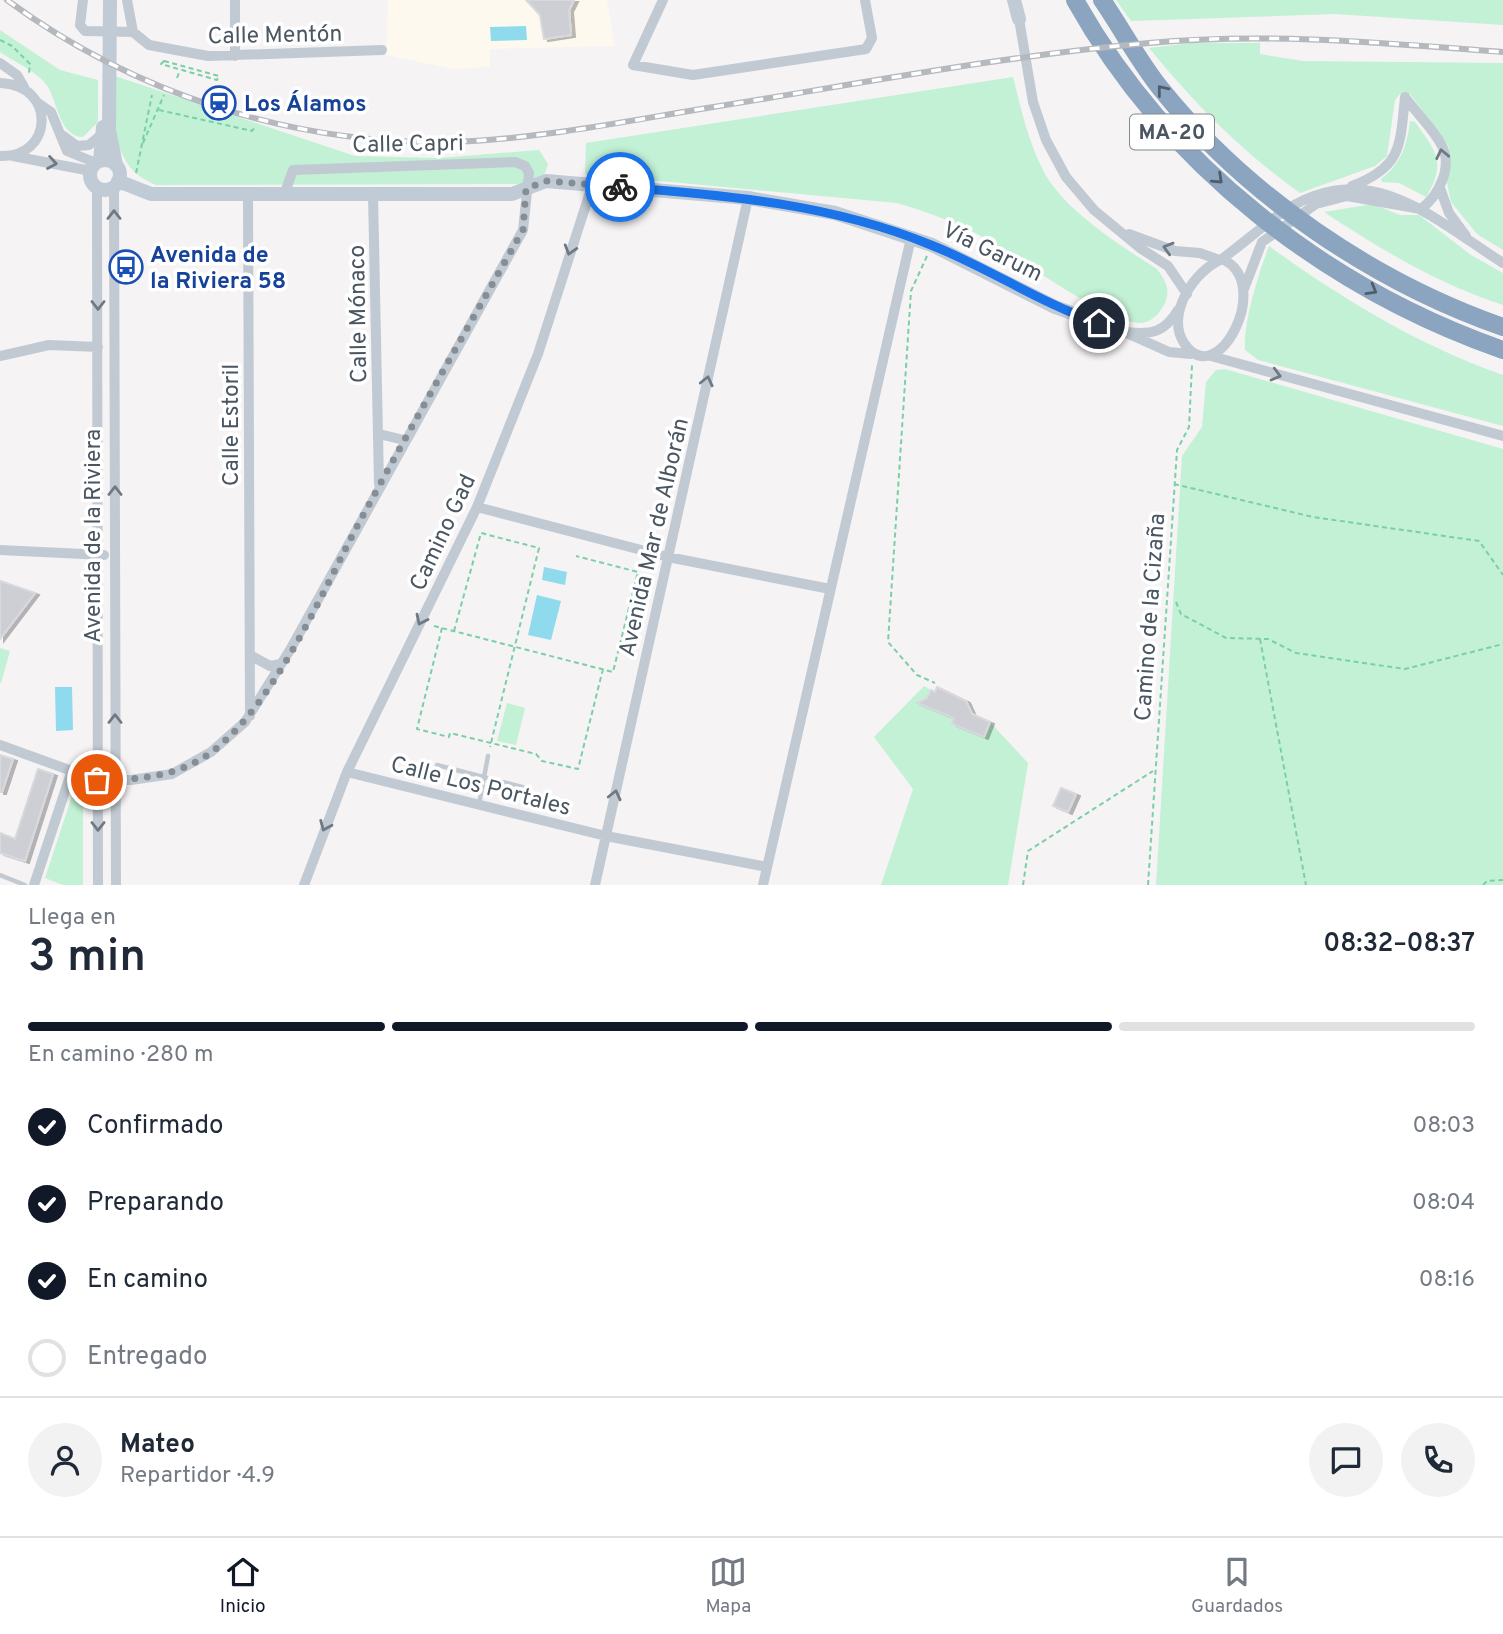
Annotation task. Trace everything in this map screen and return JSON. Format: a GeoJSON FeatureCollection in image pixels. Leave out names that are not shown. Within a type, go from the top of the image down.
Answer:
{"type":"FeatureCollection","features":[{"type":"Feature","properties":{"kind":"highway","name":"MA-20"},"geometry":{"type":"LineString","coordinates":[[1075,0],[1108,55],[1189,151],[1243,202],[1314,256],[1432,321],[1503,350]]}},
{"type":"Feature","properties":{"kind":"highway","name":"MA-20"},"geometry":{"type":"LineString","coordinates":[[1102,0],[1160,89],[1210,142],[1262,190],[1328,239],[1412,287],[1468,315],[1503,327]]}},
{"type":"Feature","properties":{"kind":"highway"},"geometry":{"type":"LineString","coordinates":[[1412,287],[1444,292],[1503,316]]}},
{"type":"Feature","properties":{"kind":"highway"},"geometry":{"type":"LineString","coordinates":[[1432,321],[1456,342],[1503,363]]}},
{"type":"Feature","properties":{"kind":"street"},"geometry":{"type":"LineString","coordinates":[[83,0],[80,24],[85,31],[97,33],[133,32],[127,0]]}},
{"type":"Feature","properties":{"kind":"street"},"geometry":{"type":"LineString","coordinates":[[104,0],[102,134],[91,180],[97,187],[106,190],[116,184],[120,173],[109,129],[110,0]]}},
{"type":"Feature","properties":{"kind":"street"},"geometry":{"type":"LineString","coordinates":[[235,0],[235,56]]}},
{"type":"Feature","properties":{"kind":"street"},"geometry":{"type":"LineString","coordinates":[[663,0],[633,65],[693,75],[866,49],[872,38],[865,0]]}},
{"type":"Feature","properties":{"kind":"street"},"geometry":{"type":"LineString","coordinates":[[1014,0],[1029,86],[1046,140],[1066,177],[1094,209],[1140,248],[1168,265],[1186,294]]}},
{"type":"Feature","properties":{"kind":"street","name":"Calle Mentón"},"geometry":{"type":"LineString","coordinates":[[133,32],[149,45],[208,56],[382,50]]}},
{"type":"Feature","properties":{"kind":"street"},"geometry":{"type":"LineString","coordinates":[[0,63],[17,75],[38,103],[51,112],[67,151],[96,165]]}},
{"type":"Feature","properties":{"kind":"street"},"geometry":{"type":"LineString","coordinates":[[0,83],[25,88]]}},
{"type":"Feature","properties":{"kind":"street"},"geometry":{"type":"LineString","coordinates":[[1211,356],[1223,348],[1233,335],[1244,289],[1262,242],[1316,204],[1347,195],[1421,209],[1433,200],[1440,188],[1444,165],[1443,147],[1405,97],[1394,161],[1375,177],[1307,200],[1278,215],[1200,273],[1180,306],[1181,338],[1192,354],[1211,356],[1503,436]]}},
{"type":"Feature","properties":{"kind":"street"},"geometry":{"type":"LineString","coordinates":[[3,156],[28,149],[37,139],[42,127],[38,103]]}},
{"type":"Feature","properties":{"kind":"street"},"geometry":{"type":"LineString","coordinates":[[59,131],[77,146],[89,145],[102,134]]}},
{"type":"Feature","properties":{"kind":"street"},"geometry":{"type":"LineString","coordinates":[[3,156],[96,165],[109,160],[116,165]]}},
{"type":"Feature","properties":{"kind":"street","name":"Calle Capri"},"geometry":{"type":"LineString","coordinates":[[284,195],[293,170],[515,162],[525,166],[529,173],[526,189]]}},
{"type":"Feature","properties":{"kind":"street"},"geometry":{"type":"LineString","coordinates":[[116,184],[151,194],[248,195],[512,194],[546,181],[592,186]]}},
{"type":"Feature","properties":{"kind":"street","name":"Avenida de la Riviera"},"geometry":{"type":"LineString","coordinates":[[116,184],[116,885]]}},
{"type":"Feature","properties":{"kind":"street","name":"Vía Garum"},"geometry":{"type":"LineString","coordinates":[[592,186],[748,198],[835,213],[932,245],[1055,307],[1122,331],[1169,352],[1192,354]]}},
{"type":"Feature","properties":{"kind":"street","name":"Camino Gad"},"geometry":{"type":"LineString","coordinates":[[304,885],[347,772],[477,507],[538,354],[592,186]]}},
{"type":"Feature","properties":{"kind":"street","name":"Avenida de la Riviera"},"geometry":{"type":"LineString","coordinates":[[97,187],[97,885]]}},
{"type":"Feature","properties":{"kind":"street"},"geometry":{"type":"LineString","coordinates":[[1348,187],[1391,194],[1421,209],[1503,263]]}},
{"type":"Feature","properties":{"kind":"street"},"geometry":{"type":"LineString","coordinates":[[1440,188],[1448,213],[1473,244]]}},
{"type":"Feature","properties":{"kind":"street"},"geometry":{"type":"LineString","coordinates":[[0,746],[97,780],[172,774],[211,752],[250,717],[523,230],[526,189]]}},
{"type":"Feature","properties":{"kind":"street","name":"Calle Mónaco"},"geometry":{"type":"LineString","coordinates":[[373,194],[379,487]]}},
{"type":"Feature","properties":{"kind":"street","name":"Calle Estoril"},"geometry":{"type":"LineString","coordinates":[[248,195],[250,717]]}},
{"type":"Feature","properties":{"kind":"street","name":"Avenida Mar de Alborán"},"geometry":{"type":"LineString","coordinates":[[595,885],[748,198]]}},
{"type":"Feature","properties":{"kind":"street"},"geometry":{"type":"LineString","coordinates":[[1119,229],[1175,251],[1200,253],[1230,262],[1241,276],[1244,289]]}},
{"type":"Feature","properties":{"kind":"street"},"geometry":{"type":"LineString","coordinates":[[763,885],[911,238]]}},
{"type":"Feature","properties":{"kind":"street","name":"Vía Garum"},"geometry":{"type":"LineString","coordinates":[[1122,331],[1155,333],[1170,323],[1180,306]]}},
{"type":"Feature","properties":{"kind":"street"},"geometry":{"type":"LineString","coordinates":[[0,356],[49,345],[98,347]]}},
{"type":"Feature","properties":{"kind":"street"},"geometry":{"type":"LineString","coordinates":[[379,434],[404,440]]}},
{"type":"Feature","properties":{"kind":"street"},"geometry":{"type":"LineString","coordinates":[[477,507],[668,557],[830,589]]}},
{"type":"Feature","properties":{"kind":"street"},"geometry":{"type":"LineString","coordinates":[[0,550],[115,556]]}},
{"type":"Feature","properties":{"kind":"street"},"geometry":{"type":"LineString","coordinates":[[250,655],[261,663],[282,664]]}},
{"type":"Feature","properties":{"kind":"street","name":"Calle Los Portales"},"geometry":{"type":"LineString","coordinates":[[347,772],[606,836],[767,867]]}},
{"type":"Feature","properties":{"kind":"street"},"geometry":{"type":"LineString","coordinates":[[34,885],[71,773]]}},
{"type":"Feature","properties":{"kind":"lane"},"geometry":{"type":"LineString","coordinates":[[479,805],[488,756]]}},
{"type":"Feature","properties":{"kind":"lane"},"geometry":{"type":"LineString","coordinates":[[437,765],[530,789]]}},
{"type":"Feature","properties":{"kind":"lane"},"geometry":{"type":"LineString","coordinates":[[0,875],[25,885]]}},
{"type":"Feature","properties":{"kind":"path"},"geometry":{"type":"LineString","coordinates":[[0,40],[12,46],[30,64],[25,88]]}},
{"type":"Feature","properties":{"kind":"path"},"geometry":{"type":"LineString","coordinates":[[168,61],[219,76],[217,80],[181,68],[161,66],[168,61]]}},
{"type":"Feature","properties":{"kind":"path"},"geometry":{"type":"LineString","coordinates":[[177,78],[182,62]]}},
{"type":"Feature","properties":{"kind":"path"},"geometry":{"type":"LineString","coordinates":[[133,189],[152,95]]}},
{"type":"Feature","properties":{"kind":"path"},"geometry":{"type":"LineString","coordinates":[[142,143],[145,144],[164,95]]}},
{"type":"Feature","properties":{"kind":"path"},"geometry":{"type":"LineString","coordinates":[[159,110],[252,131],[255,127]]}},
{"type":"Feature","properties":{"kind":"path"},"geometry":{"type":"LineString","coordinates":[[932,245],[911,291],[887,642],[917,675],[935,683]]}},
{"type":"Feature","properties":{"kind":"path","name":"Camino de la Cizaña"},"geometry":{"type":"LineString","coordinates":[[1148,885],[1174,484],[1177,450],[1189,427],[1192,354]]}},
{"type":"Feature","properties":{"kind":"path"},"geometry":{"type":"LineString","coordinates":[[1174,484],[1313,517],[1479,541],[1503,575]]}},
{"type":"Feature","properties":{"kind":"path"},"geometry":{"type":"LineString","coordinates":[[454,631],[481,533],[539,548],[488,756]]}},
{"type":"Feature","properties":{"kind":"path"},"geometry":{"type":"LineString","coordinates":[[434,626],[613,672],[638,572],[576,556]]}},
{"type":"Feature","properties":{"kind":"path"},"geometry":{"type":"LineString","coordinates":[[1176,602],[1181,614],[1226,638],[1268,639],[1296,653],[1405,669],[1503,644]]}},
{"type":"Feature","properties":{"kind":"path"},"geometry":{"type":"LineString","coordinates":[[442,628],[417,729],[536,754],[542,761],[578,769],[603,669]]}},
{"type":"Feature","properties":{"kind":"path"},"geometry":{"type":"LineString","coordinates":[[1261,639],[1306,885]]}},
{"type":"Feature","properties":{"kind":"path"},"geometry":{"type":"LineString","coordinates":[[1023,885],[1028,851],[1154,771]]}},
{"type":"Feature","properties":{"kind":"path"},"geometry":{"type":"LineString","coordinates":[[1483,885],[1503,880]]}},
{"type":"Feature","properties":{"kind":"shaded area"},"geometry":{"type":"Polygon","coordinates":[[[388,0],[607,0],[615,46],[490,49],[490,67],[453,69],[386,55],[388,0]]]}},
{"type":"Feature","properties":{"kind":"green space"},"geometry":{"type":"Polygon","coordinates":[[[1116,0],[1503,0],[1503,25],[1335,14],[1131,21],[1116,0]]]}},
{"type":"Feature","properties":{"kind":"green space"},"geometry":{"type":"Polygon","coordinates":[[[0,30],[60,70],[98,80],[98,122],[83,137],[75,136],[64,126],[44,82],[0,52],[0,30]]]}},
{"type":"Feature","properties":{"kind":"green space"},"geometry":{"type":"Polygon","coordinates":[[[1191,43],[1260,43],[1260,54],[1303,61],[1503,63],[1503,250],[1477,234],[1451,202],[1447,183],[1449,147],[1410,94],[1400,94],[1395,100],[1387,156],[1375,166],[1300,193],[1219,125],[1149,48],[1191,43]]]}},
{"type":"Feature","properties":{"kind":"green space"},"geometry":{"type":"Polygon","coordinates":[[[115,76],[355,156],[438,158],[539,150],[548,164],[543,178],[519,184],[156,185],[140,177],[122,154],[116,125],[115,76]]]}},
{"type":"Feature","properties":{"kind":"green space"},"geometry":{"type":"Polygon","coordinates":[[[1013,77],[1033,148],[1052,185],[1094,226],[1157,269],[1162,277],[1167,298],[1154,318],[1137,323],[1104,311],[969,230],[897,203],[585,174],[586,143],[1013,77]]]}},
{"type":"Feature","properties":{"kind":"green space"},"geometry":{"type":"Polygon","coordinates":[[[1410,121],[1415,122],[1436,158],[1436,175],[1426,197],[1399,183],[1382,182],[1381,179],[1394,167],[1402,153],[1410,121]]]}},
{"type":"Feature","properties":{"kind":"green space"},"geometry":{"type":"Polygon","coordinates":[[[1373,204],[1400,215],[1419,215],[1471,255],[1503,273],[1503,305],[1455,287],[1410,264],[1324,212],[1373,204]]]}},
{"type":"Feature","properties":{"kind":"green space"},"geometry":{"type":"Polygon","coordinates":[[[1269,246],[1324,284],[1411,335],[1503,375],[1503,426],[1258,360],[1245,350],[1249,312],[1269,246]]]}},
{"type":"Feature","properties":{"kind":"green space"},"geometry":{"type":"Polygon","coordinates":[[[1225,369],[1503,449],[1503,885],[1156,885],[1182,456],[1202,427],[1206,382],[1216,370],[1225,369]]]}},
{"type":"Feature","properties":{"kind":"green space"},"geometry":{"type":"Polygon","coordinates":[[[0,648],[10,651],[1,683],[0,683],[0,648]]]}},
{"type":"Feature","properties":{"kind":"green space"},"geometry":{"type":"Polygon","coordinates":[[[924,686],[931,690],[924,706],[954,718],[952,724],[983,737],[990,722],[1028,763],[1008,885],[881,885],[913,789],[874,737],[924,686]]]}},
{"type":"Feature","properties":{"kind":"green space"},"geometry":{"type":"Polygon","coordinates":[[[507,703],[525,708],[516,745],[497,741],[507,703]]]}},
{"type":"Feature","properties":{"kind":"green space"},"geometry":{"type":"Polygon","coordinates":[[[74,790],[83,792],[83,885],[63,885],[45,878],[74,790]]]}},
{"type":"Feature","properties":{"kind":"water"},"geometry":{"type":"Polygon","coordinates":[[[526,26],[527,40],[491,41],[490,27],[526,26]]]}},
{"type":"Feature","properties":{"kind":"water"},"geometry":{"type":"Polygon","coordinates":[[[544,567],[567,572],[565,585],[542,580],[544,567]]]}},
{"type":"Feature","properties":{"kind":"water"},"geometry":{"type":"Polygon","coordinates":[[[537,595],[561,601],[551,640],[528,635],[537,595]]]}},
{"type":"Feature","properties":{"kind":"water"},"geometry":{"type":"Polygon","coordinates":[[[55,687],[72,687],[73,730],[56,731],[55,687]]]}},
{"type":"Feature","properties":{"kind":"building"},"geometry":{"type":"Polygon","coordinates":[[[526,0],[574,0],[569,10],[571,35],[544,39],[540,15],[526,0]]]}},
{"type":"Feature","properties":{"kind":"building"},"geometry":{"type":"Polygon","coordinates":[[[0,581],[35,593],[0,639],[0,581]]]}},
{"type":"Feature","properties":{"kind":"building"},"geometry":{"type":"Polygon","coordinates":[[[937,687],[966,701],[972,714],[990,722],[984,737],[952,724],[954,718],[917,703],[927,698],[931,690],[935,692],[937,687]]]}},
{"type":"Feature","properties":{"kind":"building"},"geometry":{"type":"Polygon","coordinates":[[[0,755],[13,759],[2,792],[0,792],[0,755]]]}},
{"type":"Feature","properties":{"kind":"building"},"geometry":{"type":"Polygon","coordinates":[[[38,769],[53,774],[25,861],[0,853],[0,833],[15,839],[38,769]]]}},
{"type":"Feature","properties":{"kind":"building"},"geometry":{"type":"Polygon","coordinates":[[[1061,788],[1076,794],[1068,812],[1053,806],[1061,788]]]}},
{"type":"Feature","properties":{"kind":"railway"},"geometry":{"type":"LineString","coordinates":[[7,0],[56,33],[107,62],[215,107],[330,134],[388,140],[480,141],[545,134],[983,63],[1149,43],[1238,38],[1282,39],[1370,42],[1503,52]]}},
{"type":"Feature","properties":{"kind":"way so far"},"geometry":{"type":"LineString","coordinates":[[97,780],[131,780],[172,774],[211,752],[245,723],[290,650],[404,440],[523,230],[526,189],[546,181],[620,187]]}},
{"type":"Feature","properties":{"kind":"place","name":"Los Álamos"},"geometry":{"type":"Point","coordinates":[219,103]}},
{"type":"Feature","properties":{"kind":"place","name":"Avenida de la Riviera 58"},"geometry":{"type":"Point","coordinates":[126,267]}},
{"type":"Feature","properties":{"kind":"route"},"geometry":{"type":"LineString","coordinates":[[620,187],[748,198],[835,213],[932,245],[1055,307],[1099,323]]}}]}
